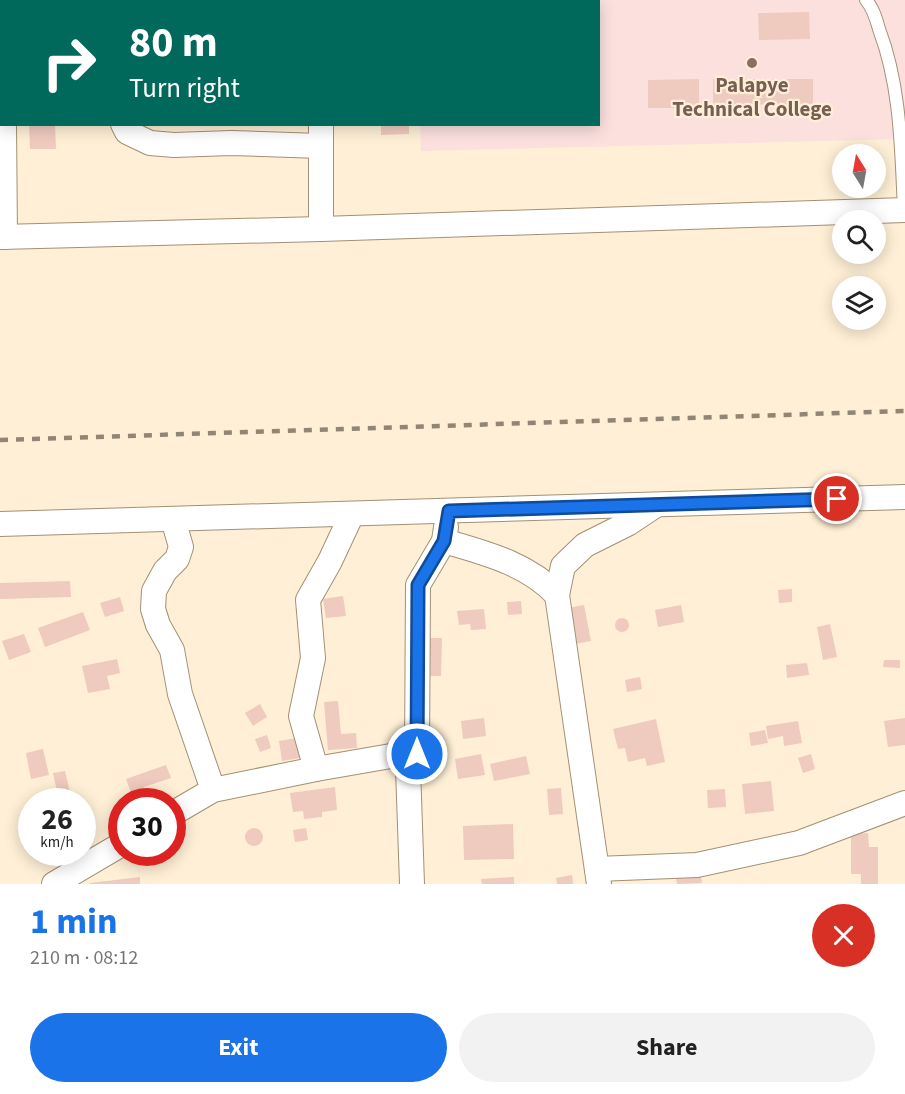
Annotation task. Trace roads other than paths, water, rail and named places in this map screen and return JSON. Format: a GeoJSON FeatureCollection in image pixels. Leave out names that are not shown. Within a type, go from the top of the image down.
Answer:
{"type":"FeatureCollection","features":[{"type":"Feature","properties":{"kind":"street"},"geometry":{"type":"LineString","coordinates":[[4,126],[3,237],[904,210]]}},
{"type":"Feature","properties":{"kind":"street"},"geometry":{"type":"LineString","coordinates":[[124,126],[127,132],[150,143],[174,145],[231,143],[321,135],[321,229]]}},
{"type":"Feature","properties":{"kind":"street"},"geometry":{"type":"LineString","coordinates":[[0,524],[905,497]]}},
{"type":"Feature","properties":{"kind":"street"},"geometry":{"type":"LineString","coordinates":[[656,504],[629,523],[585,545],[563,566],[557,595],[598,876],[697,865],[799,843],[905,803]]}},
{"type":"Feature","properties":{"kind":"street"},"geometry":{"type":"LineString","coordinates":[[412,884],[408,768],[417,754],[418,585],[444,541],[449,511]]}},
{"type":"Feature","properties":{"kind":"street"},"geometry":{"type":"LineString","coordinates":[[316,769],[301,716],[313,658],[308,600],[330,561],[352,514]]}},
{"type":"Feature","properties":{"kind":"street"},"geometry":{"type":"LineString","coordinates":[[173,519],[181,547],[177,558],[165,571],[154,591],[153,609],[158,625],[172,650],[180,694],[213,790]]}},
{"type":"Feature","properties":{"kind":"street"},"geometry":{"type":"LineString","coordinates":[[444,541],[500,558],[546,584],[557,595]]}},
{"type":"Feature","properties":{"kind":"street"},"geometry":{"type":"LineString","coordinates":[[186,806],[213,790],[316,769],[408,753],[417,754]]}},
{"type":"Feature","properties":{"kind":"street"},"geometry":{"type":"LineString","coordinates":[[54,884],[108,852]]}},
{"type":"Feature","properties":{"kind":"lane"},"geometry":{"type":"LineString","coordinates":[[866,0],[871,6],[886,46],[896,95],[901,139],[904,210]]}},
{"type":"Feature","properties":{"kind":"railway"},"geometry":{"type":"LineString","coordinates":[[0,440],[905,411]]}},
{"type":"Feature","properties":{"kind":"place","name":"Palapye Technical College"},"geometry":{"type":"Point","coordinates":[752,63]}}]}
